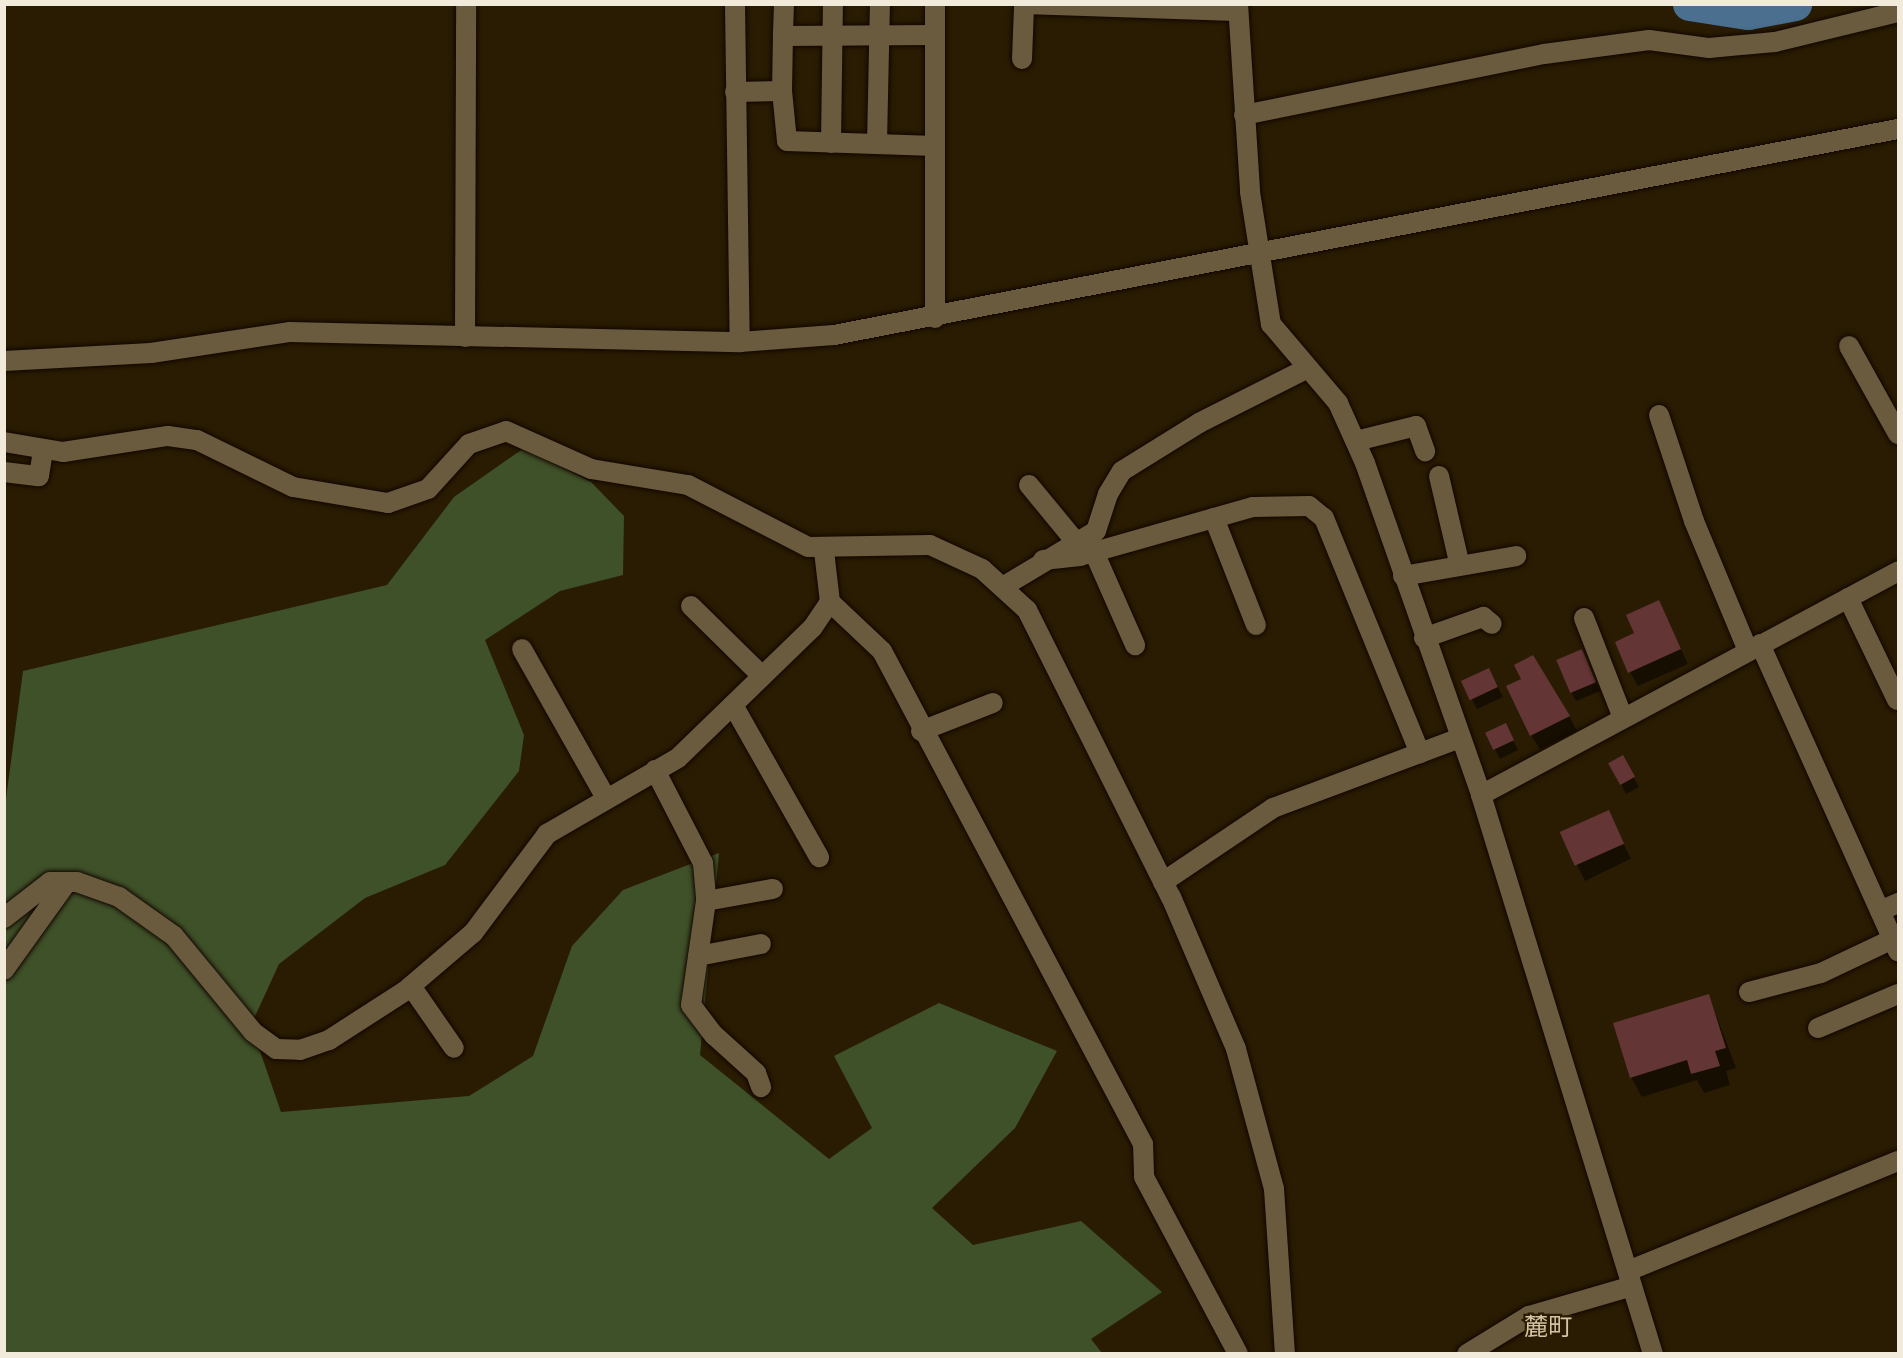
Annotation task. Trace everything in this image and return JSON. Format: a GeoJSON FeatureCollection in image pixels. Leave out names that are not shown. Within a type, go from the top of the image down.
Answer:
{"type":"FeatureCollection","features":[{"type":"Feature","properties":{"kind":"street"},"geometry":{"type":"LineString","coordinates":[[465,337],[466,4]]}},
{"type":"Feature","properties":{"kind":"street"},"geometry":{"type":"LineString","coordinates":[[735,4],[740,342]]}},
{"type":"Feature","properties":{"kind":"street"},"geometry":{"type":"LineString","coordinates":[[784,4],[782,90],[787,141],[935,146]]}},
{"type":"Feature","properties":{"kind":"street"},"geometry":{"type":"LineString","coordinates":[[831,143],[833,4]]}},
{"type":"Feature","properties":{"kind":"street"},"geometry":{"type":"LineString","coordinates":[[877,144],[880,4]]}},
{"type":"Feature","properties":{"kind":"street"},"geometry":{"type":"LineString","coordinates":[[935,4],[935,318]]}},
{"type":"Feature","properties":{"kind":"street"},"geometry":{"type":"LineString","coordinates":[[1022,59],[1024,6],[1237,8],[1257,254],[1271,324],[1338,403],[1356,441],[1480,795],[1653,1353]]}},
{"type":"Feature","properties":{"kind":"street"},"geometry":{"type":"LineString","coordinates":[[1244,115],[1544,54],[1648,40],[1709,48],[1775,42],[1899,12]]}},
{"type":"Feature","properties":{"kind":"street"},"geometry":{"type":"LineString","coordinates":[[783,36],[935,35]]}},
{"type":"Feature","properties":{"kind":"street"},"geometry":{"type":"LineString","coordinates":[[735,92],[782,90]]}},
{"type":"Feature","properties":{"kind":"street"},"geometry":{"type":"LineString","coordinates":[[4,361],[151,353],[290,332],[740,342],[935,318],[1899,129]]}},
{"type":"Feature","properties":{"kind":"street"},"geometry":{"type":"LineString","coordinates":[[1849,346],[1899,434]]}},
{"type":"Feature","properties":{"kind":"street"},"geometry":{"type":"LineString","coordinates":[[1004,586],[1043,560],[1096,531],[1108,494],[1122,471],[1199,423],[1308,369]]}},
{"type":"Feature","properties":{"kind":"street"},"geometry":{"type":"LineString","coordinates":[[1659,415],[1694,521],[1896,945],[1821,973],[1749,992]]}},
{"type":"Feature","properties":{"kind":"street"},"geometry":{"type":"LineString","coordinates":[[1356,441],[1416,426],[1425,451]]}},
{"type":"Feature","properties":{"kind":"street"},"geometry":{"type":"LineString","coordinates":[[4,442],[43,451],[168,436],[197,440],[293,487],[388,503],[428,489],[469,444],[506,431],[591,469],[688,484],[824,551],[930,545],[1004,586],[1027,610],[1163,882],[1236,1049],[1274,1189],[1285,1353]]}},
{"type":"Feature","properties":{"kind":"street"},"geometry":{"type":"LineString","coordinates":[[4,472],[39,476],[43,451]]}},
{"type":"Feature","properties":{"kind":"street"},"geometry":{"type":"LineString","coordinates":[[1439,476],[1460,566]]}},
{"type":"Feature","properties":{"kind":"street"},"geometry":{"type":"LineString","coordinates":[[1029,485],[1076,542]]}},
{"type":"Feature","properties":{"kind":"street"},"geometry":{"type":"LineString","coordinates":[[1043,560],[1094,552],[1253,507],[1310,506],[1324,518],[1420,753]]}},
{"type":"Feature","properties":{"kind":"street"},"geometry":{"type":"LineString","coordinates":[[1214,518],[1256,625]]}},
{"type":"Feature","properties":{"kind":"street"},"geometry":{"type":"LineString","coordinates":[[824,551],[830,602],[882,651],[921,731],[1143,1144],[1144,1177],[1238,1353]]}},
{"type":"Feature","properties":{"kind":"street"},"geometry":{"type":"LineString","coordinates":[[1094,552],[1135,645]]}},
{"type":"Feature","properties":{"kind":"street"},"geometry":{"type":"LineString","coordinates":[[1404,582],[1460,566],[1516,556]]}},
{"type":"Feature","properties":{"kind":"street"},"geometry":{"type":"LineString","coordinates":[[1480,795],[1899,571]]}},
{"type":"Feature","properties":{"kind":"street"},"geometry":{"type":"LineString","coordinates":[[1848,598],[1897,700]]}},
{"type":"Feature","properties":{"kind":"street"},"geometry":{"type":"LineString","coordinates":[[4,918],[50,882],[67,882],[119,897],[174,936],[253,1032],[276,1049],[300,1050],[329,1040],[411,986],[473,933],[547,834],[678,758],[762,676],[830,602]]}},
{"type":"Feature","properties":{"kind":"street"},"geometry":{"type":"LineString","coordinates":[[691,606],[762,676]]}},
{"type":"Feature","properties":{"kind":"street"},"geometry":{"type":"LineString","coordinates":[[1424,638],[1483,617],[1492,624]]}},
{"type":"Feature","properties":{"kind":"street"},"geometry":{"type":"LineString","coordinates":[[1584,618],[1623,718]]}},
{"type":"Feature","properties":{"kind":"street"},"geometry":{"type":"LineString","coordinates":[[522,650],[606,798]]}},
{"type":"Feature","properties":{"kind":"street"},"geometry":{"type":"LineString","coordinates":[[921,731],[993,703]]}},
{"type":"Feature","properties":{"kind":"street"},"geometry":{"type":"LineString","coordinates":[[732,705],[819,857]]}},
{"type":"Feature","properties":{"kind":"street"},"geometry":{"type":"LineString","coordinates":[[1163,882],[1273,808],[1460,738]]}},
{"type":"Feature","properties":{"kind":"street"},"geometry":{"type":"LineString","coordinates":[[655,770],[704,863],[706,901],[692,1005],[714,1035],[756,1073],[761,1087]]}},
{"type":"Feature","properties":{"kind":"street"},"geometry":{"type":"LineString","coordinates":[[4,970],[67,882]]}},
{"type":"Feature","properties":{"kind":"street"},"geometry":{"type":"LineString","coordinates":[[706,901],[773,889]]}},
{"type":"Feature","properties":{"kind":"street"},"geometry":{"type":"LineString","coordinates":[[1880,911],[1899,903]]}},
{"type":"Feature","properties":{"kind":"street"},"geometry":{"type":"LineString","coordinates":[[698,956],[761,944]]}},
{"type":"Feature","properties":{"kind":"street"},"geometry":{"type":"LineString","coordinates":[[411,986],[454,1048]]}},
{"type":"Feature","properties":{"kind":"street"},"geometry":{"type":"LineString","coordinates":[[1818,1028],[1899,994]]}},
{"type":"Feature","properties":{"kind":"street"},"geometry":{"type":"LineString","coordinates":[[1467,1353],[1528,1316],[1630,1278],[1899,1161]]}},
{"type":"Feature","properties":{"kind":"green space"},"geometry":{"type":"Polygon","coordinates":[[[524,448],[591,482],[624,516],[623,575],[560,591],[485,640],[524,735],[519,771],[445,865],[365,898],[279,964],[251,1025],[281,1112],[469,1096],[533,1056],[572,946],[623,890],[719,853],[700,1055],[829,1159],[872,1128],[834,1056],[939,1003],[1057,1051],[1015,1128],[932,1208],[973,1245],[1081,1221],[1162,1292],[1091,1339],[1102,1353],[5,1354],[4,814],[23,671],[387,585],[454,497],[524,448]]]}},
{"type":"Feature","properties":{"kind":"building"},"geometry":{"type":"Polygon","coordinates":[[[1659,600],[1681,649],[1628,673],[1615,642],[1634,633],[1626,615],[1659,600]]]}},
{"type":"Feature","properties":{"kind":"building"},"geometry":{"type":"Polygon","coordinates":[[[1582,649],[1596,682],[1570,693],[1556,660],[1582,649]]]}},
{"type":"Feature","properties":{"kind":"building"},"geometry":{"type":"Polygon","coordinates":[[[1533,655],[1570,716],[1530,736],[1506,686],[1521,679],[1514,665],[1533,655]]]}},
{"type":"Feature","properties":{"kind":"building"},"geometry":{"type":"Polygon","coordinates":[[[1489,668],[1498,687],[1470,700],[1461,681],[1489,668]]]}},
{"type":"Feature","properties":{"kind":"building"},"geometry":{"type":"Polygon","coordinates":[[[1506,723],[1514,740],[1493,750],[1485,733],[1506,723]]]}},
{"type":"Feature","properties":{"kind":"building"},"geometry":{"type":"Polygon","coordinates":[[[1623,755],[1635,777],[1620,785],[1608,763],[1623,755]]]}},
{"type":"Feature","properties":{"kind":"building"},"geometry":{"type":"Polygon","coordinates":[[[1609,810],[1624,844],[1575,866],[1560,832],[1609,810]]]}},
{"type":"Feature","properties":{"kind":"building"},"geometry":{"type":"Polygon","coordinates":[[[1709,994],[1726,1048],[1715,1051],[1720,1066],[1691,1074],[1687,1060],[1630,1078],[1613,1023],[1709,994]]]}},
{"type":"Feature","properties":{"kind":"waterway"},"geometry":{"type":"LineString","coordinates":[[1689,4],[1748,13],[1795,4]]}},
{"type":"Feature","properties":{"kind":"district","name":"麓町"},"geometry":{"type":"Point","coordinates":[1548,1326]}}]}
